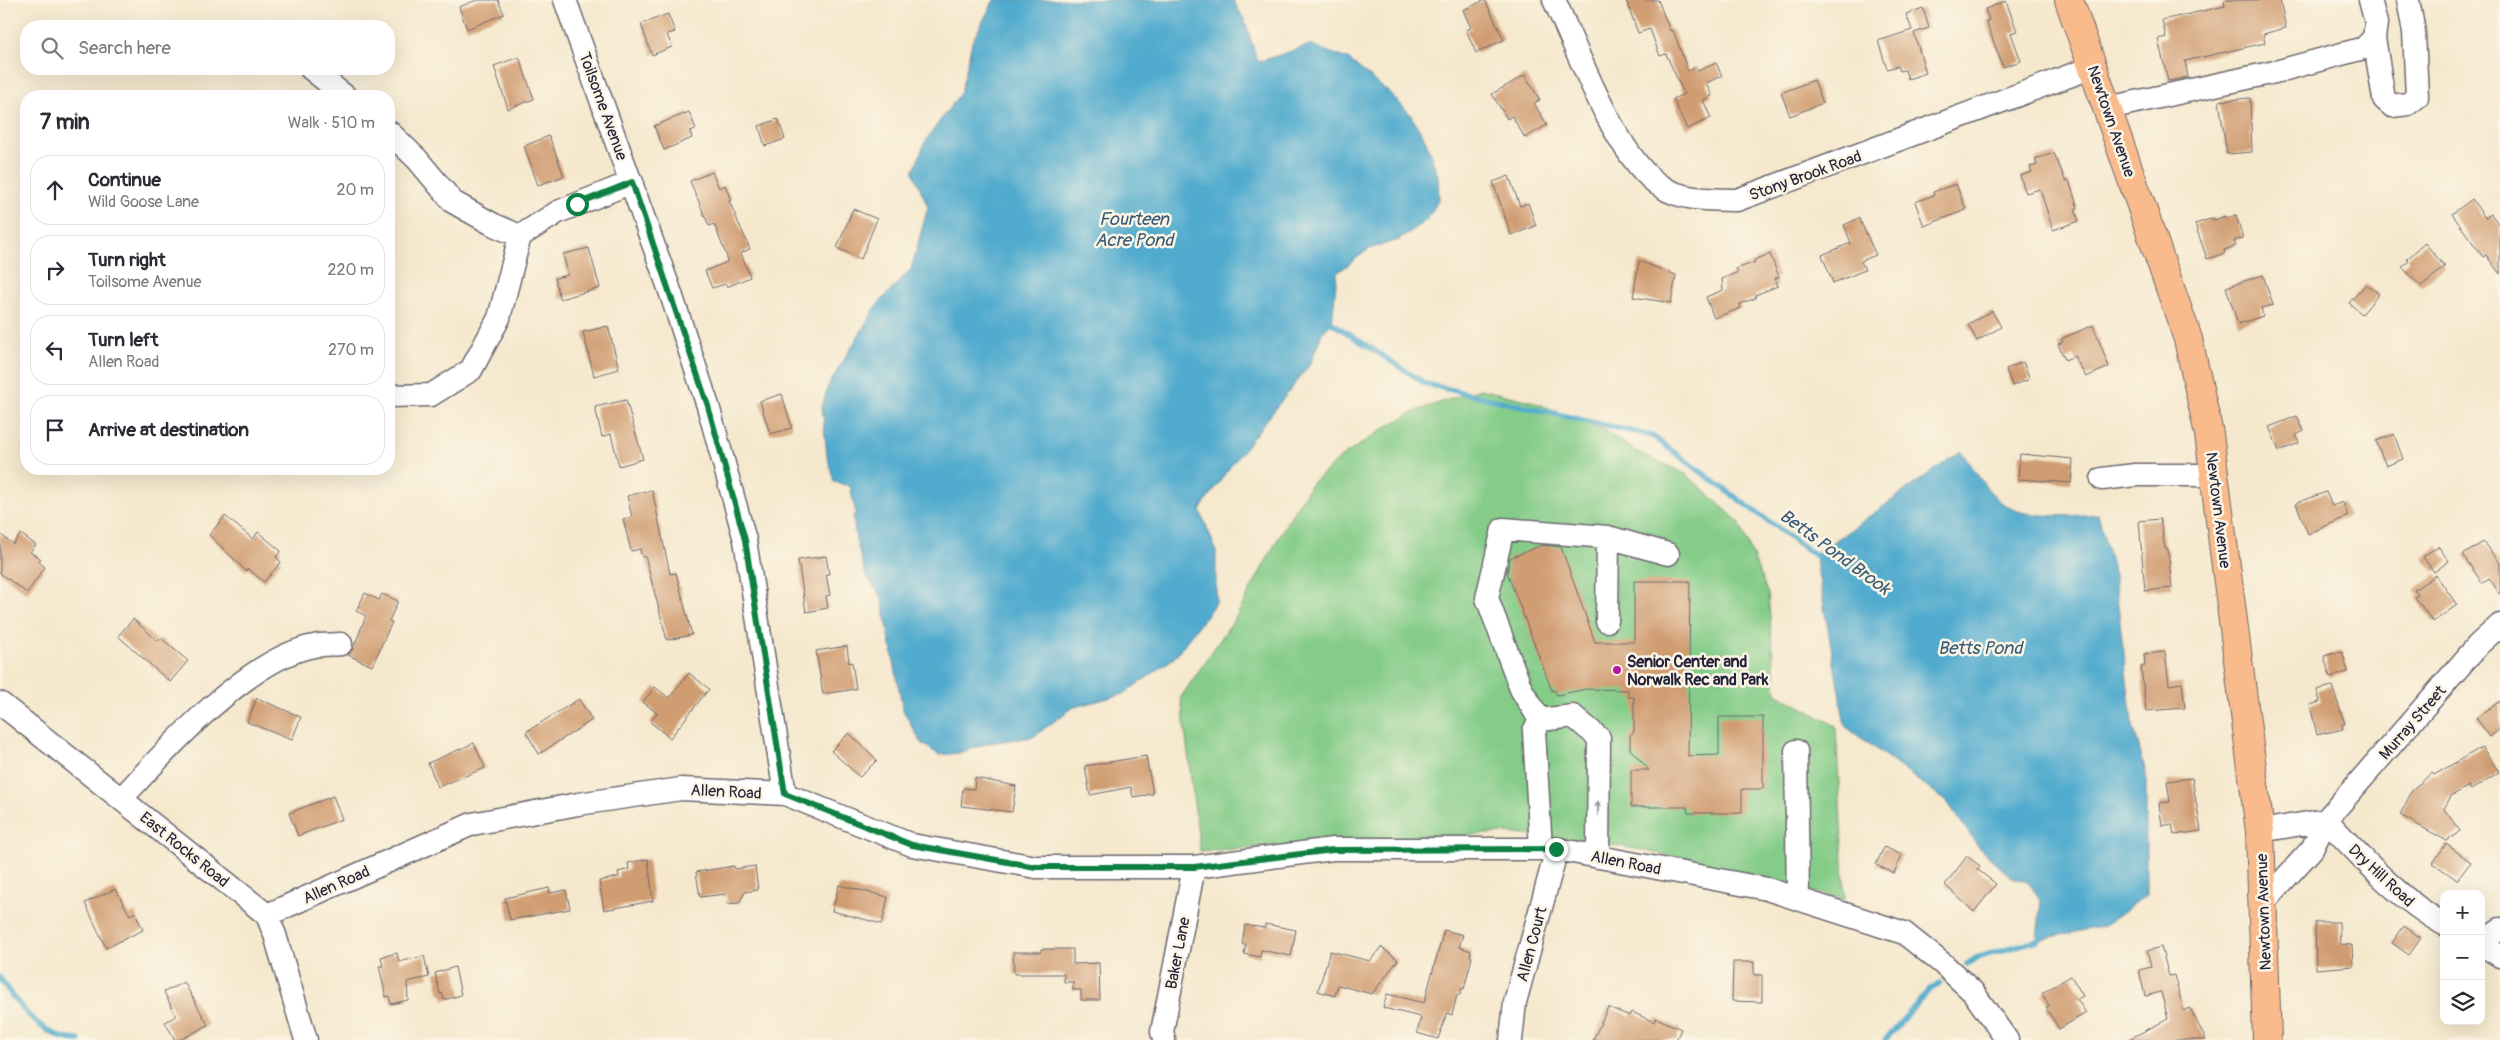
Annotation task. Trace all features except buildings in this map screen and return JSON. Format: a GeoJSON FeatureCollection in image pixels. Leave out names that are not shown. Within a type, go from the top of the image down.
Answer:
{"type":"FeatureCollection","features":[{"type":"Feature","properties":{"kind":"main road","name":"Newtown Avenue"},"geometry":{"type":"LineString","coordinates":[[2069,0],[2188,339],[2209,434],[2260,831],[2267,1040]]}},
{"type":"Feature","properties":{"kind":"street","name":"Toilsome Avenue"},"geometry":{"type":"LineString","coordinates":[[565,0],[632,182],[708,406],[745,540],[785,794]]}},
{"type":"Feature","properties":{"kind":"street","name":"Stony Brook Road"},"geometry":{"type":"LineString","coordinates":[[1554,0],[1612,125],[1635,163],[1662,188],[1691,198],[1737,200],[2093,68]]}},
{"type":"Feature","properties":{"kind":"street"},"geometry":{"type":"LineString","coordinates":[[2370,0],[2376,23],[2374,38],[2384,99],[2392,106],[2408,104],[2418,96],[2414,32],[2408,0]]}},
{"type":"Feature","properties":{"kind":"street"},"geometry":{"type":"LineString","coordinates":[[2108,108],[2275,72],[2364,48],[2374,38]]}},
{"type":"Feature","properties":{"kind":"street"},"geometry":{"type":"LineString","coordinates":[[319,75],[337,90]]}},
{"type":"Feature","properties":{"kind":"street"},"geometry":{"type":"LineString","coordinates":[[395,138],[417,159],[453,202],[494,226],[520,236]]}},
{"type":"Feature","properties":{"kind":"street"},"geometry":{"type":"LineString","coordinates":[[395,396],[431,395],[471,370],[499,318],[520,236],[558,212],[632,182]]}},
{"type":"Feature","properties":{"kind":"street"},"geometry":{"type":"LineString","coordinates":[[2102,479],[2135,475],[2214,475]]}},
{"type":"Feature","properties":{"kind":"street"},"geometry":{"type":"LineString","coordinates":[[1598,857],[1599,738],[1573,716],[1540,720],[1521,689],[1487,598],[1502,529],[1608,537],[1668,554]]}},
{"type":"Feature","properties":{"kind":"street"},"geometry":{"type":"LineString","coordinates":[[1607,621],[1608,537]]}},
{"type":"Feature","properties":{"kind":"street","name":"Murray Street"},"geometry":{"type":"LineString","coordinates":[[2262,904],[2312,849],[2326,820],[2478,645],[2500,625]]}},
{"type":"Feature","properties":{"kind":"street"},"geometry":{"type":"LineString","coordinates":[[122,798],[197,719],[252,676],[300,650],[315,645],[341,644]]}},
{"type":"Feature","properties":{"kind":"street","name":"East Rocks Road"},"geometry":{"type":"LineString","coordinates":[[0,704],[122,798],[266,915],[275,935],[306,1040]]}},
{"type":"Feature","properties":{"kind":"street","name":"Allen Court"},"geometry":{"type":"LineString","coordinates":[[1511,1040],[1515,1002],[1549,849],[1534,731],[1540,720]]}},
{"type":"Feature","properties":{"kind":"street"},"geometry":{"type":"LineString","coordinates":[[1796,751],[1798,899]]}},
{"type":"Feature","properties":{"kind":"street","name":"Allen Road"},"geometry":{"type":"LineString","coordinates":[[266,915],[472,824],[578,804],[681,789],[785,794],[912,845],[1036,867],[1194,867],[1333,850],[1549,849],[1767,889],[1904,933],[1974,992],[2007,1040]]}},
{"type":"Feature","properties":{"kind":"street"},"geometry":{"type":"LineString","coordinates":[[2260,831],[2326,820]]}},
{"type":"Feature","properties":{"kind":"street","name":"Dry Hill Road"},"geometry":{"type":"LineString","coordinates":[[2326,820],[2423,913],[2440,922]]}},
{"type":"Feature","properties":{"kind":"street","name":"Baker Lane"},"geometry":{"type":"LineString","coordinates":[[1164,1040],[1162,1032],[1194,867]]}},
{"type":"Feature","properties":{"kind":"street"},"geometry":{"type":"LineString","coordinates":[[2485,940],[2500,929]]}},
{"type":"Feature","properties":{"kind":"street"},"geometry":{"type":"LineString","coordinates":[[2485,946],[2500,956]]}},
{"type":"Feature","properties":{"kind":"green space"},"geometry":{"type":"Polygon","coordinates":[[[1480,389],[1531,401],[1602,429],[1637,452],[1686,474],[1739,522],[1768,594],[1776,693],[1836,726],[1845,900],[1687,859],[1600,842],[1503,833],[1200,851],[1181,697],[1237,615],[1287,522],[1312,483],[1343,456],[1391,424],[1416,411],[1480,389]]]}},
{"type":"Feature","properties":{"kind":"water","name":"Fourteen Acre Pond"},"geometry":{"type":"Polygon","coordinates":[[[994,0],[1233,0],[1245,21],[1258,62],[1310,45],[1348,59],[1392,95],[1410,114],[1426,141],[1438,176],[1439,199],[1427,220],[1399,240],[1369,249],[1337,273],[1332,323],[1322,333],[1311,363],[1230,467],[1200,510],[1216,550],[1216,602],[1174,658],[1124,694],[1074,707],[1033,737],[989,743],[959,753],[939,755],[921,743],[903,710],[882,598],[866,576],[856,540],[853,516],[856,514],[850,486],[834,482],[827,455],[822,407],[828,386],[877,305],[911,269],[928,207],[913,172],[926,140],[961,92],[972,42],[994,0]]]}},
{"type":"Feature","properties":{"kind":"water","name":"Betts Pond"},"geometry":{"type":"Polygon","coordinates":[[[1961,451],[1990,491],[2012,509],[2042,515],[2098,514],[2114,573],[2132,721],[2146,773],[2146,895],[2104,926],[2037,940],[2041,901],[2029,883],[2010,876],[1979,848],[1948,803],[1845,726],[1815,555],[1961,451]]]}},
{"type":"Feature","properties":{"kind":"waterway","name":"Betts Pond Brook"},"geometry":{"type":"LineString","coordinates":[[1332,323],[1426,384],[1652,436],[1820,559]]}},
{"type":"Feature","properties":{"kind":"waterway","name":"Betts Pond Brook"},"geometry":{"type":"LineString","coordinates":[[1967,964],[1976,958],[2037,940],[2041,935]]}},
{"type":"Feature","properties":{"kind":"waterway"},"geometry":{"type":"LineString","coordinates":[[0,978],[11,995],[39,1025],[58,1036],[79,1040]]}},
{"type":"Feature","properties":{"kind":"waterway","name":"Betts Pond Brook"},"geometry":{"type":"LineString","coordinates":[[1885,1040],[1930,989],[1940,983]]}},
{"type":"Feature","properties":{"kind":"place","name":"Senior Center and Norwalk Rec and Park"},"geometry":{"type":"Point","coordinates":[1617,670]}},
{"type":"Feature","properties":{"kind":"route"},"geometry":{"type":"LineString","coordinates":[[577,204],[620,185],[632,182],[708,406],[745,540],[785,794],[912,845],[1036,867],[1194,867],[1333,850],[1556,849]]}}]}
